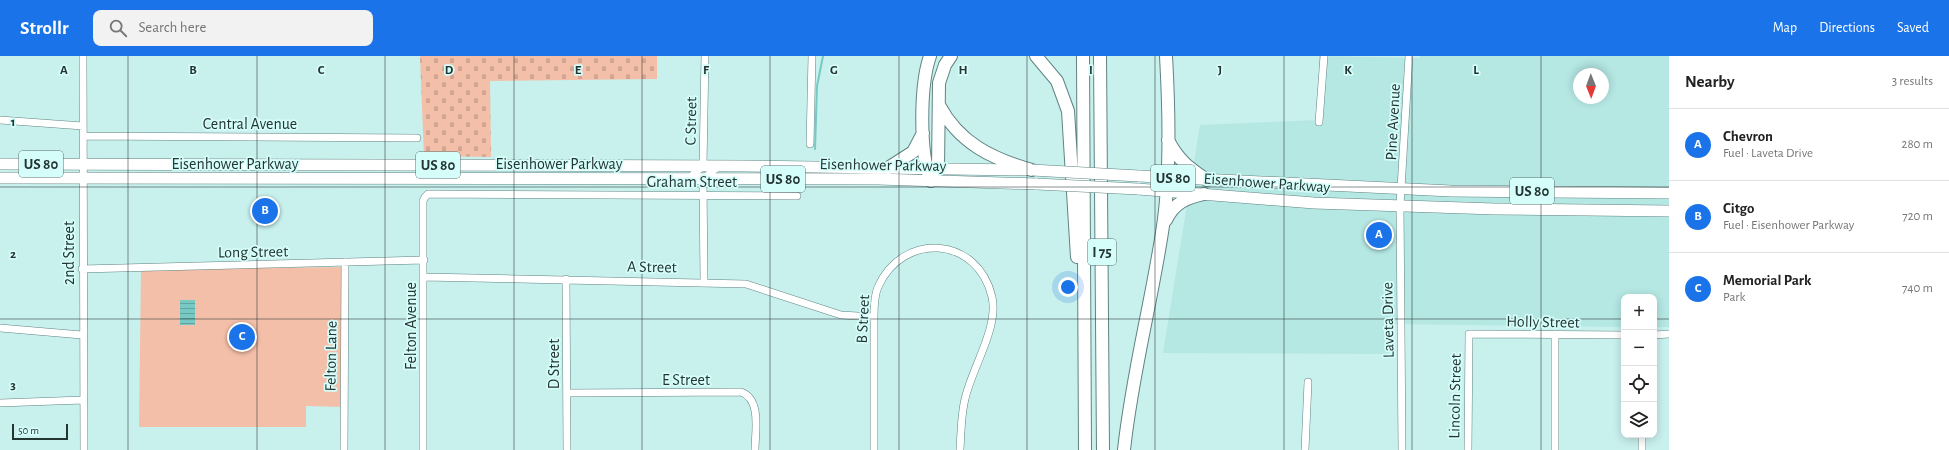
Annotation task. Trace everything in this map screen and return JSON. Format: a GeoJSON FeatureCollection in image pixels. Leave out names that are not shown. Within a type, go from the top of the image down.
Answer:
{"type":"FeatureCollection","features":[{"type":"Feature","properties":{"kind":"highway"},"geometry":{"type":"LineString","coordinates":[[930,56],[924,78],[924,130],[926,168],[931,181]]}},
{"type":"Feature","properties":{"kind":"highway"},"geometry":{"type":"LineString","coordinates":[[931,181],[938,168],[939,83],[942,73],[951,56]]}},
{"type":"Feature","properties":{"kind":"highway"},"geometry":{"type":"LineString","coordinates":[[1036,56],[1057,81],[1068,111],[1075,238],[1084,314]]}},
{"type":"Feature","properties":{"kind":"highway","name":"I 75"},"geometry":{"type":"LineString","coordinates":[[1083,56],[1086,450]]}},
{"type":"Feature","properties":{"kind":"highway","name":"I 75"},"geometry":{"type":"LineString","coordinates":[[1100,56],[1103,450]]}},
{"type":"Feature","properties":{"kind":"highway"},"geometry":{"type":"LineString","coordinates":[[1124,450],[1131,397],[1163,225],[1167,178],[1166,56]]}},
{"type":"Feature","properties":{"kind":"highway"},"geometry":{"type":"LineString","coordinates":[[938,103],[953,127],[971,144],[1004,161],[1032,170]]}},
{"type":"Feature","properties":{"kind":"highway"},"geometry":{"type":"LineString","coordinates":[[888,168],[913,152],[918,145],[924,130]]}},
{"type":"Feature","properties":{"kind":"highway"},"geometry":{"type":"LineString","coordinates":[[1167,139],[1174,151],[1188,168],[1207,180]]}},
{"type":"Feature","properties":{"kind":"highway"},"geometry":{"type":"LineString","coordinates":[[1163,225],[1176,204],[1186,199],[1204,194]]}},
{"type":"Feature","properties":{"kind":"main road","name":"Eisenhower Parkway"},"geometry":{"type":"LineString","coordinates":[[0,164],[83,163],[938,168],[1032,170],[1207,180],[1280,182],[1401,190],[1669,193]]}},
{"type":"Feature","properties":{"kind":"main road","name":"Eisenhower Parkway"},"geometry":{"type":"LineString","coordinates":[[0,178],[703,179],[931,181],[1138,189],[1314,203],[1495,209],[1669,211]]}},
{"type":"Feature","properties":{"kind":"street","name":"2nd Street"},"geometry":{"type":"LineString","coordinates":[[82,56],[82,335],[84,450]]}},
{"type":"Feature","properties":{"kind":"street","name":"C Street"},"geometry":{"type":"LineString","coordinates":[[688,179],[703,166],[705,56]]}},
{"type":"Feature","properties":{"kind":"street"},"geometry":{"type":"LineString","coordinates":[[810,144],[812,56]]}},
{"type":"Feature","properties":{"kind":"street"},"geometry":{"type":"LineString","coordinates":[[1319,122],[1324,56]]}},
{"type":"Feature","properties":{"kind":"street","name":"Pine Avenue"},"geometry":{"type":"LineString","coordinates":[[1401,190],[1409,56]]}},
{"type":"Feature","properties":{"kind":"street"},"geometry":{"type":"LineString","coordinates":[[0,120],[83,126]]}},
{"type":"Feature","properties":{"kind":"street","name":"Central Avenue"},"geometry":{"type":"LineString","coordinates":[[83,136],[417,138]]}},
{"type":"Feature","properties":{"kind":"street"},"geometry":{"type":"LineString","coordinates":[[704,282],[703,179],[719,166]]}},
{"type":"Feature","properties":{"kind":"street","name":"Laveta Drive"},"geometry":{"type":"LineString","coordinates":[[1401,190],[1402,450]]}},
{"type":"Feature","properties":{"kind":"street","name":"Graham Street"},"geometry":{"type":"LineString","coordinates":[[423,201],[428,194],[797,196]]}},
{"type":"Feature","properties":{"kind":"street","name":"Felton Avenue"},"geometry":{"type":"LineString","coordinates":[[423,201],[423,450]]}},
{"type":"Feature","properties":{"kind":"street","name":"B Street"},"geometry":{"type":"LineString","coordinates":[[874,450],[875,298],[878,287],[891,267],[914,251],[928,248],[947,249],[969,259],[984,274],[993,298],[992,322],[965,398],[962,412],[960,450]]}},
{"type":"Feature","properties":{"kind":"street","name":"Long Street"},"geometry":{"type":"LineString","coordinates":[[82,269],[424,260]]}},
{"type":"Feature","properties":{"kind":"street","name":"Felton Lane"},"geometry":{"type":"LineString","coordinates":[[344,450],[345,262]]}},
{"type":"Feature","properties":{"kind":"street","name":"A Street"},"geometry":{"type":"LineString","coordinates":[[424,277],[566,278],[746,284],[841,315],[874,317]]}},
{"type":"Feature","properties":{"kind":"street","name":"D Street"},"geometry":{"type":"LineString","coordinates":[[566,278],[567,450]]}},
{"type":"Feature","properties":{"kind":"street"},"geometry":{"type":"LineString","coordinates":[[0,328],[82,335]]}},
{"type":"Feature","properties":{"kind":"street","name":"Holly Street"},"geometry":{"type":"LineString","coordinates":[[1469,341],[1469,334],[1621,335]]}},
{"type":"Feature","properties":{"kind":"street"},"geometry":{"type":"LineString","coordinates":[[1555,334],[1555,450]]}},
{"type":"Feature","properties":{"kind":"street"},"geometry":{"type":"LineString","coordinates":[[1657,335],[1669,334]]}},
{"type":"Feature","properties":{"kind":"street","name":"Lincoln Street"},"geometry":{"type":"LineString","coordinates":[[1468,450],[1469,341]]}},
{"type":"Feature","properties":{"kind":"street"},"geometry":{"type":"LineString","coordinates":[[1305,450],[1308,382]]}},
{"type":"Feature","properties":{"kind":"street","name":"E Street"},"geometry":{"type":"LineString","coordinates":[[567,393],[741,392],[747,394],[752,400],[756,410],[755,450]]}},
{"type":"Feature","properties":{"kind":"street"},"geometry":{"type":"LineString","coordinates":[[0,403],[83,400]]}},
{"type":"Feature","properties":{"kind":"street"},"geometry":{"type":"LineString","coordinates":[[1642,438],[1642,450]]}},
{"type":"Feature","properties":{"kind":"shaded area"},"geometry":{"type":"Polygon","coordinates":[[[1319,56],[1420,58],[1420,56],[1669,56],[1669,327],[1657,327],[1657,294],[1621,294],[1621,327],[1388,324],[1389,354],[1163,353],[1200,125],[1319,120],[1319,56]]]}},
{"type":"Feature","properties":{"kind":"shaded area"},"geometry":{"type":"Polygon","coordinates":[[[180,300],[195,300],[195,325],[180,325],[180,300]]]}},
{"type":"Feature","properties":{"kind":"green space"},"geometry":{"type":"Polygon","coordinates":[[[420,56],[657,56],[657,79],[490,81],[491,157],[424,156],[420,56]]]}},
{"type":"Feature","properties":{"kind":"green space"},"geometry":{"type":"Polygon","coordinates":[[[345,267],[344,407],[306,406],[306,427],[139,427],[141,269],[345,267]]]}},
{"type":"Feature","properties":{"kind":"waterway"},"geometry":{"type":"LineString","coordinates":[[815,149],[817,86],[823,56]]}},
{"type":"Feature","properties":{"kind":"place","name":"Citgo"},"geometry":{"type":"Point","coordinates":[265,211]}},
{"type":"Feature","properties":{"kind":"place","name":"Chevron"},"geometry":{"type":"Point","coordinates":[1379,235]}},
{"type":"Feature","properties":{"kind":"place","name":"Memorial Park"},"geometry":{"type":"Point","coordinates":[242,337]}}]}
